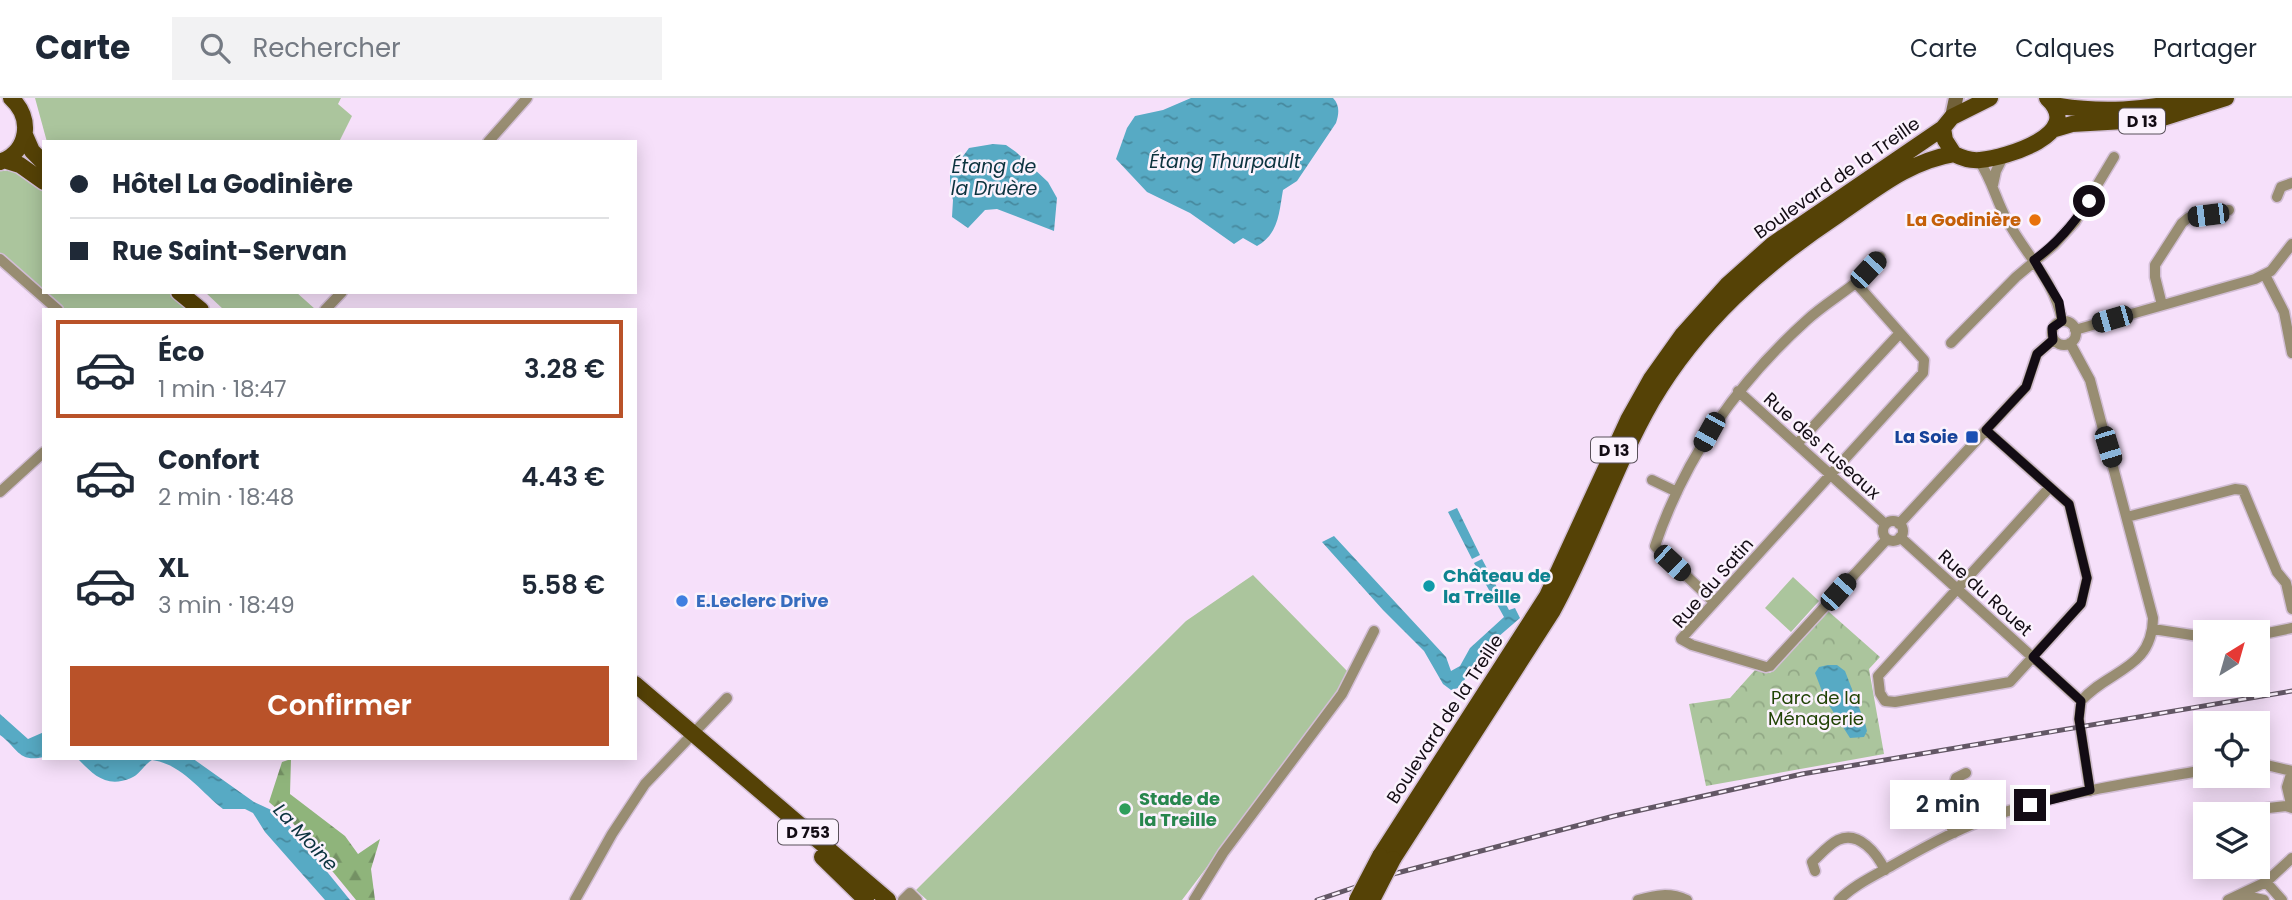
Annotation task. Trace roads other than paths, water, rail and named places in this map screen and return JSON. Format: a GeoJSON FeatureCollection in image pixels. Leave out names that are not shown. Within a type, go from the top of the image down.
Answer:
{"type":"FeatureCollection","features":[{"type":"Feature","properties":{"kind":"main road"},"geometry":{"type":"LineString","coordinates":[[1956,98],[1947,122],[1945,141],[1954,154],[1979,160],[2004,155],[2041,140],[2055,129],[2057,117],[2050,102]]}},
{"type":"Feature","properties":{"kind":"main road","name":"Boulevard de la Treille"},"geometry":{"type":"LineString","coordinates":[[1372,900],[1387,858],[1547,596],[1628,420],[1676,342],[1727,285],[1773,244],[1947,122],[1990,98]]}},
{"type":"Feature","properties":{"kind":"main road","name":"D 13"},"geometry":{"type":"LineString","coordinates":[[2050,102],[2080,108],[2142,108],[2164,106],[2192,98]]}},
{"type":"Feature","properties":{"kind":"main road","name":"D 13"},"geometry":{"type":"LineString","coordinates":[[2055,129],[2072,124],[2160,119],[2226,98]]}},
{"type":"Feature","properties":{"kind":"main road"},"geometry":{"type":"LineString","coordinates":[[13,99],[24,116],[25,135],[32,151],[42,161]]}},
{"type":"Feature","properties":{"kind":"main road"},"geometry":{"type":"LineString","coordinates":[[2,161],[18,150],[25,135]]}},
{"type":"Feature","properties":{"kind":"main road","name":"Boulevard de la Treille"},"geometry":{"type":"LineString","coordinates":[[1357,900],[1552,612],[1573,573],[1643,419],[1686,351],[1740,291],[1795,244],[1912,166],[1954,154]]}},
{"type":"Feature","properties":{"kind":"main road"},"geometry":{"type":"LineString","coordinates":[[2,161],[20,165],[42,181]]}},
{"type":"Feature","properties":{"kind":"main road"},"geometry":{"type":"LineString","coordinates":[[182,294],[199,308]]}},
{"type":"Feature","properties":{"kind":"main road"},"geometry":{"type":"LineString","coordinates":[[187,294],[200,308]]}},
{"type":"Feature","properties":{"kind":"main road","name":"D 753"},"geometry":{"type":"LineString","coordinates":[[637,686],[888,900]]}},
{"type":"Feature","properties":{"kind":"main road","name":"D 753"},"geometry":{"type":"LineString","coordinates":[[728,764],[866,900]]}},
{"type":"Feature","properties":{"kind":"street"},"geometry":{"type":"LineString","coordinates":[[490,140],[527,98]]}},
{"type":"Feature","properties":{"kind":"street"},"geometry":{"type":"LineString","coordinates":[[1993,185],[2004,155]]}},
{"type":"Feature","properties":{"kind":"street"},"geometry":{"type":"LineString","coordinates":[[1951,344],[2075,222],[2114,157]]}},
{"type":"Feature","properties":{"kind":"street"},"geometry":{"type":"LineString","coordinates":[[1979,160],[1993,185],[2006,219],[2059,302],[2062,321]]}},
{"type":"Feature","properties":{"kind":"street"},"geometry":{"type":"LineString","coordinates":[[2277,197],[2281,187],[2292,183]]}},
{"type":"Feature","properties":{"kind":"street"},"geometry":{"type":"LineString","coordinates":[[2162,305],[2154,277],[2155,265],[2182,223],[2188,218],[2229,210]]}},
{"type":"Feature","properties":{"kind":"street"},"geometry":{"type":"LineString","coordinates":[[2075,330],[2265,275],[2281,260],[2292,244]]}},
{"type":"Feature","properties":{"kind":"street"},"geometry":{"type":"LineString","coordinates":[[1714,602],[1655,546],[1677,492],[1709,432],[1738,391],[1809,317],[1856,283],[1880,257]]}},
{"type":"Feature","properties":{"kind":"street"},"geometry":{"type":"LineString","coordinates":[[0,259],[56,308]]}},
{"type":"Feature","properties":{"kind":"street"},"geometry":{"type":"LineString","coordinates":[[2265,275],[2288,312],[2292,353]]}},
{"type":"Feature","properties":{"kind":"street","name":"Rue du Satin"},"geometry":{"type":"LineString","coordinates":[[1856,283],[1924,360],[1923,373],[1681,639],[1698,647],[1770,666],[1886,539]]}},
{"type":"Feature","properties":{"kind":"street"},"geometry":{"type":"LineString","coordinates":[[327,308],[340,294]]}},
{"type":"Feature","properties":{"kind":"street"},"geometry":{"type":"LineString","coordinates":[[2053,340],[2059,344],[2070,343],[2075,337],[2072,324],[2062,321]]}},
{"type":"Feature","properties":{"kind":"street"},"geometry":{"type":"LineString","coordinates":[[2053,340],[2052,328],[2062,321]]}},
{"type":"Feature","properties":{"kind":"street"},"geometry":{"type":"LineString","coordinates":[[1797,444],[1899,333]]}},
{"type":"Feature","properties":{"kind":"street"},"geometry":{"type":"LineString","coordinates":[[1899,524],[2026,387],[2037,354],[2053,340]]}},
{"type":"Feature","properties":{"kind":"street"},"geometry":{"type":"LineString","coordinates":[[2070,343],[2090,380],[2154,618],[2149,645],[2143,654],[2081,701],[2079,719],[2090,790]]}},
{"type":"Feature","properties":{"kind":"street","name":"Rue des Fuseaux"},"geometry":{"type":"LineString","coordinates":[[1738,391],[1885,524]]}},
{"type":"Feature","properties":{"kind":"street"},"geometry":{"type":"LineString","coordinates":[[1986,430],[2050,487],[2069,504],[2087,578],[2081,604],[2010,682],[1895,702],[1885,701],[1878,676],[2050,487]]}},
{"type":"Feature","properties":{"kind":"street"},"geometry":{"type":"LineString","coordinates":[[0,492],[42,454]]}},
{"type":"Feature","properties":{"kind":"street"},"geometry":{"type":"LineString","coordinates":[[1652,480],[1677,492]]}},
{"type":"Feature","properties":{"kind":"street"},"geometry":{"type":"LineString","coordinates":[[2127,517],[2235,489],[2243,490],[2277,572],[2286,583],[2292,609]]}},
{"type":"Feature","properties":{"kind":"street"},"geometry":{"type":"LineString","coordinates":[[1894,521],[1899,524],[1902,529],[1900,537],[1895,541],[1886,539],[1883,530],[1885,524],[1894,521]]}},
{"type":"Feature","properties":{"kind":"street","name":"Rue du Rouet"},"geometry":{"type":"LineString","coordinates":[[1900,537],[2081,701]]}},
{"type":"Feature","properties":{"kind":"street"},"geometry":{"type":"LineString","coordinates":[[2270,633],[2292,628]]}},
{"type":"Feature","properties":{"kind":"street"},"geometry":{"type":"LineString","coordinates":[[2153,629],[2193,635]]}},
{"type":"Feature","properties":{"kind":"street"},"geometry":{"type":"LineString","coordinates":[[1194,900],[1223,853],[1342,694],[1374,631]]}},
{"type":"Feature","properties":{"kind":"street"},"geometry":{"type":"LineString","coordinates":[[575,900],[612,834],[645,785],[727,698]]}},
{"type":"Feature","properties":{"kind":"street"},"geometry":{"type":"LineString","coordinates":[[2270,766],[2292,771],[2287,787],[2292,808]]}},
{"type":"Feature","properties":{"kind":"street"},"geometry":{"type":"LineString","coordinates":[[1839,900],[1885,870],[1954,833],[2003,813],[2090,790],[2193,772]]}},
{"type":"Feature","properties":{"kind":"street"},"geometry":{"type":"LineString","coordinates":[[1954,833],[1945,813],[1956,778],[1966,773]]}},
{"type":"Feature","properties":{"kind":"street"},"geometry":{"type":"LineString","coordinates":[[2270,808],[2292,808]]}},
{"type":"Feature","properties":{"kind":"street"},"geometry":{"type":"LineString","coordinates":[[1815,871],[1812,862],[1833,843],[1850,838],[1867,845],[1885,870]]}},
{"type":"Feature","properties":{"kind":"street"},"geometry":{"type":"LineString","coordinates":[[2233,898],[2266,882],[2292,858]]}},
{"type":"Feature","properties":{"kind":"street"},"geometry":{"type":"LineString","coordinates":[[2266,882],[2283,900]]}},
{"type":"Feature","properties":{"kind":"street"},"geometry":{"type":"LineString","coordinates":[[903,900],[910,893],[917,900]]}},
{"type":"Feature","properties":{"kind":"street"},"geometry":{"type":"LineString","coordinates":[[1638,900],[1662,894],[1687,900]]}},
{"type":"Feature","properties":{"kind":"street"},"geometry":{"type":"LineString","coordinates":[[2233,898],[2252,896],[2263,900]]}},
{"type":"Feature","properties":{"kind":"water","name":"Étang Thurpault"},"geometry":{"type":"Polygon","coordinates":[[[1191,98],[1333,98],[1337,104],[1336,123],[1297,181],[1283,190],[1274,229],[1257,246],[1243,238],[1234,244],[1190,213],[1147,192],[1116,159],[1127,128],[1135,116],[1163,110],[1191,98]]]}},
{"type":"Feature","properties":{"kind":"water","name":"Étang de la Druère"},"geometry":{"type":"Polygon","coordinates":[[[1006,145],[1048,182],[1057,198],[1054,231],[997,209],[985,210],[968,228],[952,217],[950,174],[969,148],[1006,145]]]}},
{"type":"Feature","properties":{"kind":"water"},"geometry":{"type":"Polygon","coordinates":[[[1457,508],[1480,555],[1472,559],[1448,512],[1457,508]]]}},
{"type":"Feature","properties":{"kind":"water"},"geometry":{"type":"Polygon","coordinates":[[[1334,536],[1446,657],[1451,671],[1460,666],[1470,648],[1504,617],[1474,563],[1482,559],[1509,610],[1515,608],[1520,618],[1498,637],[1458,688],[1451,690],[1443,684],[1424,651],[1322,542],[1334,536]]]}},
{"type":"Feature","properties":{"kind":"water"},"geometry":{"type":"Polygon","coordinates":[[[1837,665],[1845,671],[1865,723],[1867,731],[1864,737],[1850,738],[1825,699],[1815,673],[1819,667],[1837,665]]]}},
{"type":"Feature","properties":{"kind":"water"},"geometry":{"type":"Polygon","coordinates":[[[0,714],[28,739],[42,733],[42,757],[23,756],[0,735],[0,714]]]}},
{"type":"Feature","properties":{"kind":"water"},"geometry":{"type":"Polygon","coordinates":[[[79,760],[152,760],[134,777],[122,781],[100,778],[79,760]]]}},
{"type":"Feature","properties":{"kind":"water"},"geometry":{"type":"Polygon","coordinates":[[[152,760],[195,760],[254,802],[280,814],[350,900],[325,900],[265,832],[253,813],[245,809],[223,809],[182,773],[152,760]]]}},
{"type":"Feature","properties":{"kind":"railway"},"geometry":{"type":"LineString","coordinates":[[1317,900],[1397,873],[1614,816],[1802,774],[2292,691]]}},
{"type":"Feature","properties":{"kind":"place","name":"La Godinière"},"geometry":{"type":"Point","coordinates":[2035,220]}},
{"type":"Feature","properties":{"kind":"place","name":"La Soie"},"geometry":{"type":"Point","coordinates":[1972,437]}},
{"type":"Feature","properties":{"kind":"place","name":"Château de la Treille"},"geometry":{"type":"Point","coordinates":[1429,586]}},
{"type":"Feature","properties":{"kind":"place","name":"E.Leclerc Drive"},"geometry":{"type":"Point","coordinates":[682,601]}},
{"type":"Feature","properties":{"kind":"place","name":"Stade de la Treille"},"geometry":{"type":"Point","coordinates":[1125,809]}},
{"type":"Feature","properties":{"kind":"park label","name":"Parc de la Ménagerie"},"geometry":{"type":"Point","coordinates":[1816,708]}},
{"type":"Feature","properties":{"kind":"water label","name":"La Moine"},"geometry":{"type":"Point","coordinates":[306,837]}}]}
